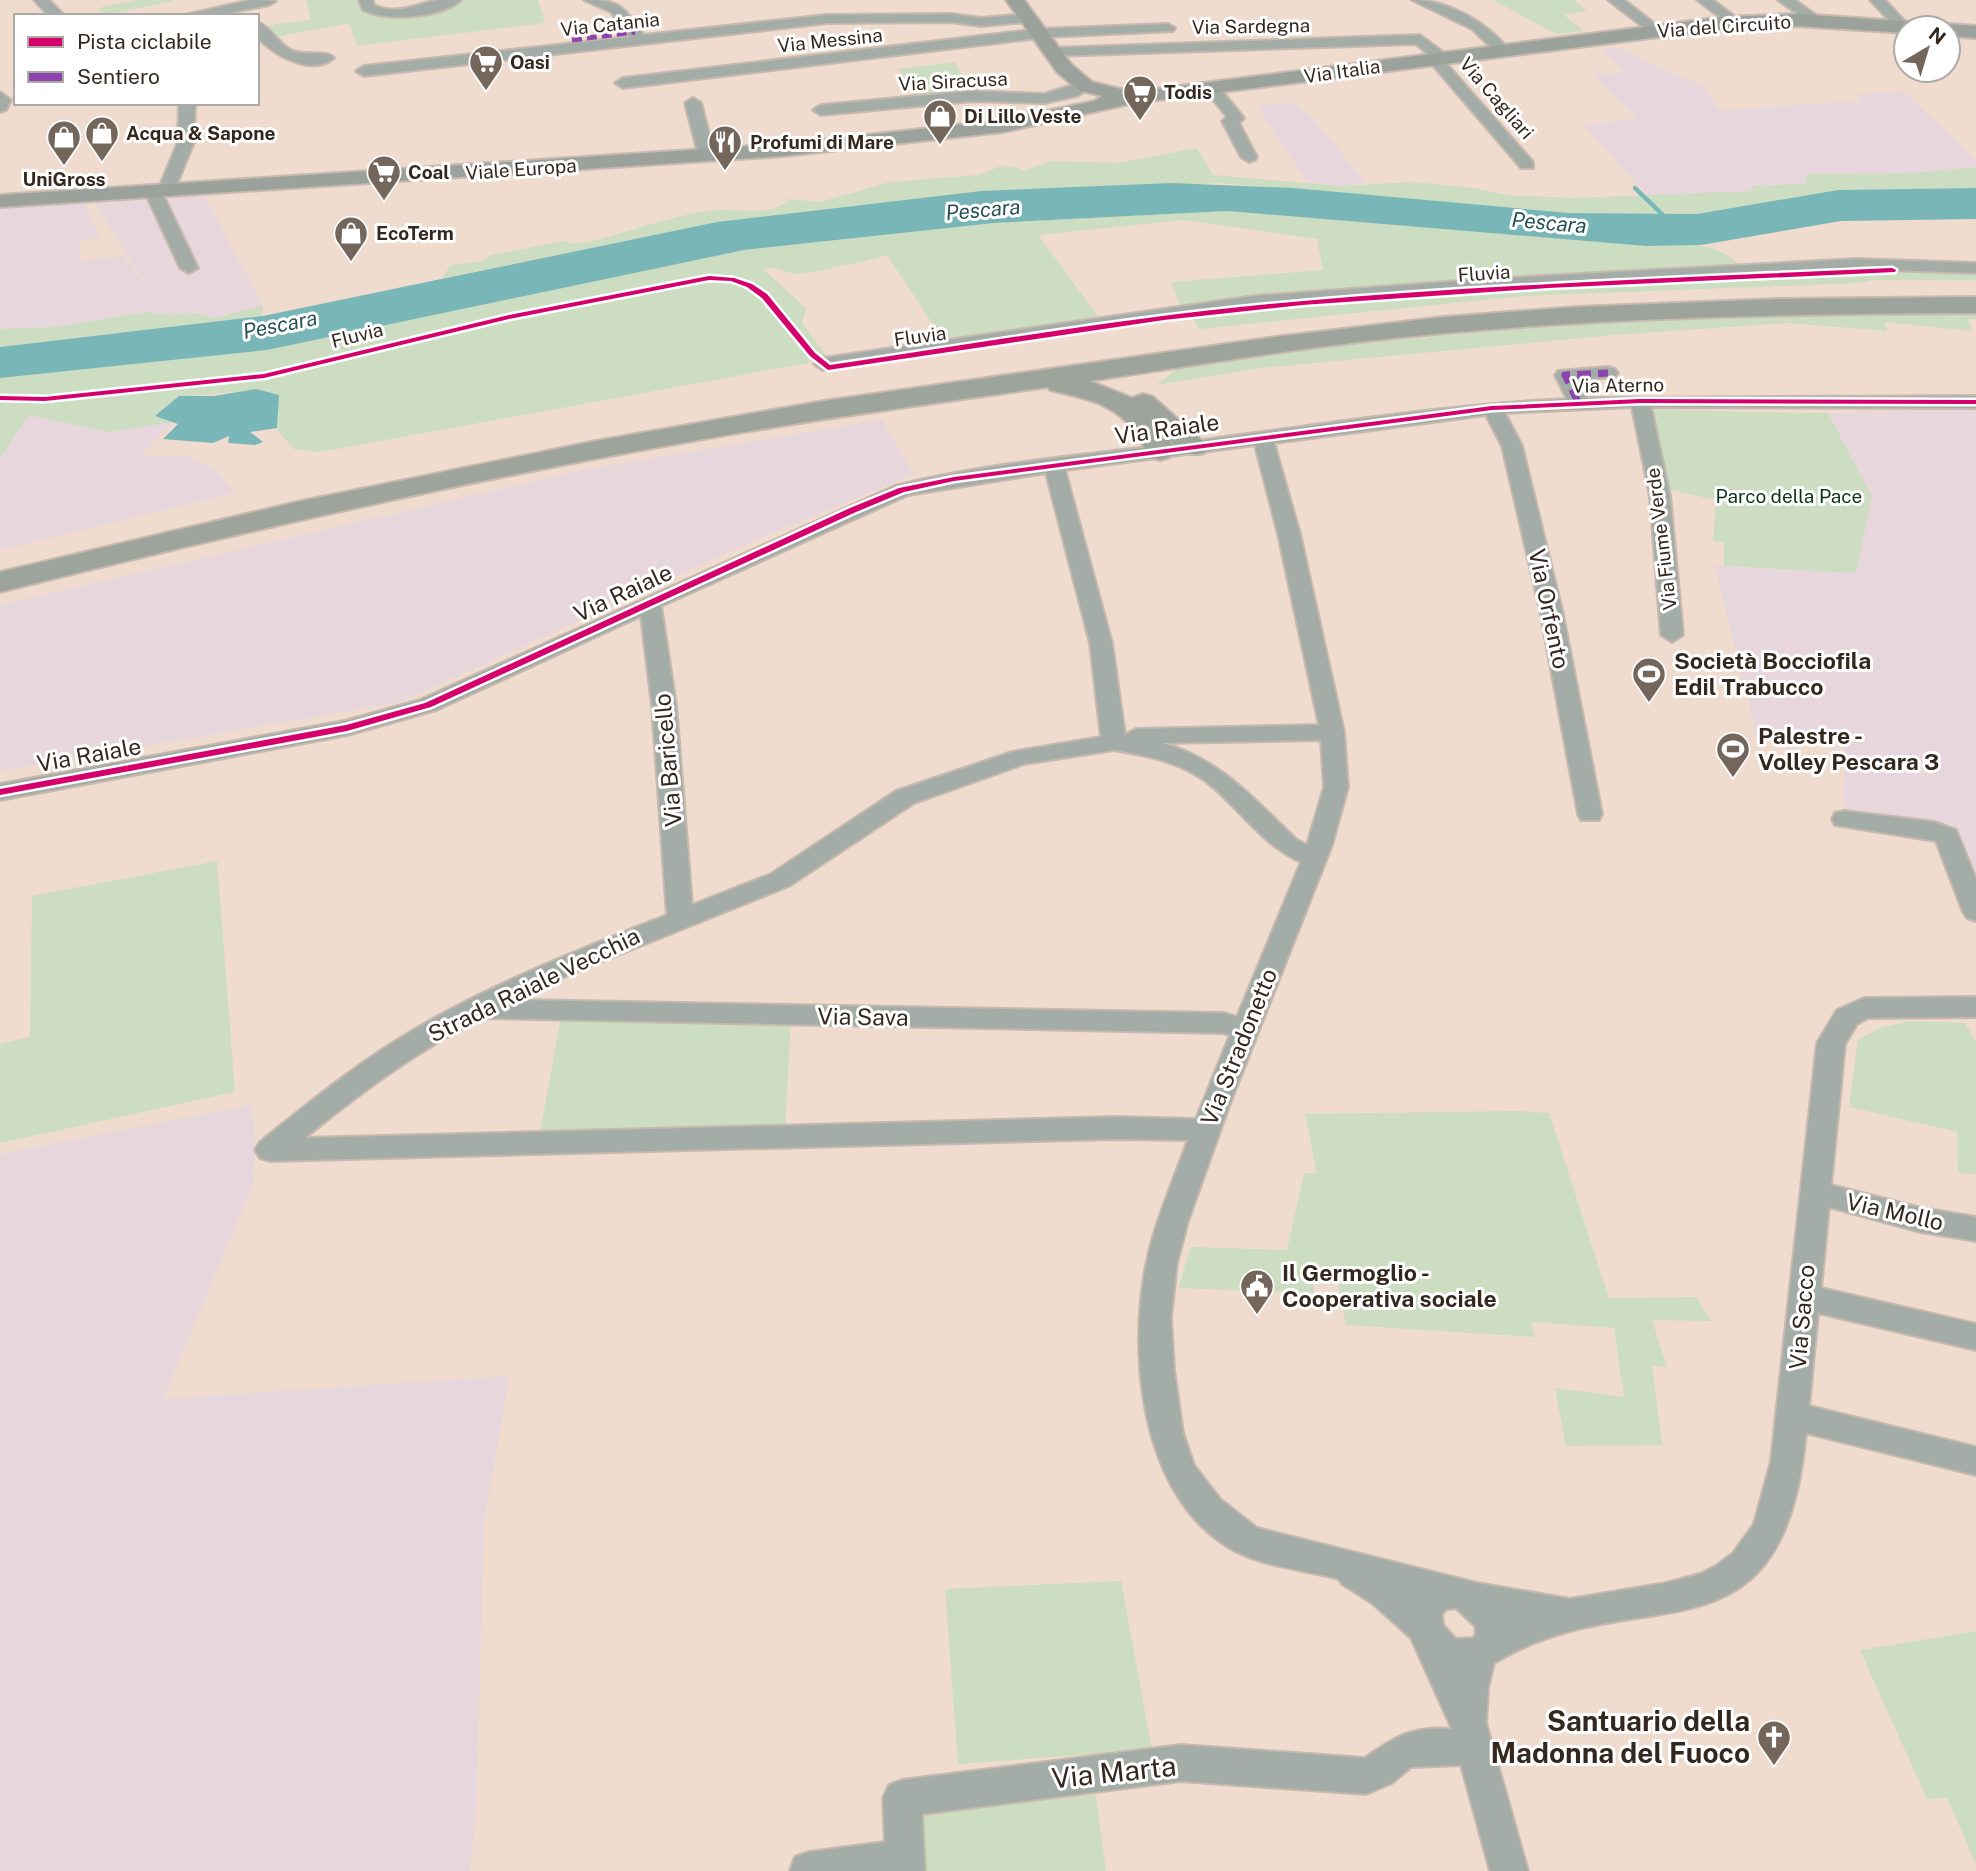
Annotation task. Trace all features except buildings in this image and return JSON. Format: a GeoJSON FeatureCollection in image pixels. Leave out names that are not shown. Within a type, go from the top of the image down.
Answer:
{"type":"FeatureCollection","features":[{"type":"Feature","properties":{"kind":"highway"},"geometry":{"type":"LineString","coordinates":[[0,568],[355,485],[556,446],[803,402],[1240,337],[1575,305],[1725,298],[1976,295]]}},
{"type":"Feature","properties":{"kind":"highway"},"geometry":{"type":"LineString","coordinates":[[0,582],[178,538],[555,457],[799,414],[1176,360],[1443,326],[1590,314],[1748,307],[1976,305]]}},
{"type":"Feature","properties":{"kind":"highway"},"geometry":{"type":"LineString","coordinates":[[1176,360],[1170,366],[1155,369],[1144,378],[1137,391],[1151,413],[1194,447]]}},
{"type":"Feature","properties":{"kind":"highway"},"geometry":{"type":"LineString","coordinates":[[1016,383],[1032,387],[1067,384],[1116,399],[1145,422],[1160,451]]}},
{"type":"Feature","properties":{"kind":"main road"},"geometry":{"type":"LineString","coordinates":[[1015,0],[1088,96]]}},
{"type":"Feature","properties":{"kind":"main road","name":"Via del Circuito"},"geometry":{"type":"LineString","coordinates":[[1531,46],[1735,22],[1817,21],[1892,27]]}},
{"type":"Feature","properties":{"kind":"main road","name":"Via Italia"},"geometry":{"type":"LineString","coordinates":[[1128,98],[1531,46]]}},
{"type":"Feature","properties":{"kind":"main road","name":"Viale Europa"},"geometry":{"type":"LineString","coordinates":[[0,201],[707,157],[963,132],[1040,117],[1088,96],[1128,98]]}},
{"type":"Feature","properties":{"kind":"street"},"geometry":{"type":"LineString","coordinates":[[41,0],[56,14]]}},
{"type":"Feature","properties":{"kind":"street"},"geometry":{"type":"LineString","coordinates":[[371,6],[400,14],[454,0]]}},
{"type":"Feature","properties":{"kind":"street"},"geometry":{"type":"LineString","coordinates":[[572,40],[637,36],[624,13],[592,0]]}},
{"type":"Feature","properties":{"kind":"street"},"geometry":{"type":"LineString","coordinates":[[886,0],[900,18]]}},
{"type":"Feature","properties":{"kind":"street"},"geometry":{"type":"LineString","coordinates":[[1419,0],[1477,26],[1502,50]]}},
{"type":"Feature","properties":{"kind":"street"},"geometry":{"type":"LineString","coordinates":[[1615,0],[1656,30]]}},
{"type":"Feature","properties":{"kind":"street"},"geometry":{"type":"LineString","coordinates":[[1704,0],[1735,22]]}},
{"type":"Feature","properties":{"kind":"street"},"geometry":{"type":"LineString","coordinates":[[1785,0],[1817,21]]}},
{"type":"Feature","properties":{"kind":"street"},"geometry":{"type":"LineString","coordinates":[[1877,0],[1894,14]]}},
{"type":"Feature","properties":{"kind":"street"},"geometry":{"type":"LineString","coordinates":[[212,14],[248,11],[269,1]]}},
{"type":"Feature","properties":{"kind":"street","name":"Via Catania"},"geometry":{"type":"LineString","coordinates":[[364,71],[637,36],[827,19],[900,18],[981,22],[1036,29]]}},
{"type":"Feature","properties":{"kind":"street"},"geometry":{"type":"LineString","coordinates":[[259,28],[277,49],[290,58],[299,61],[327,58]]}},
{"type":"Feature","properties":{"kind":"street"},"geometry":{"type":"LineString","coordinates":[[1036,29],[1168,28]]}},
{"type":"Feature","properties":{"kind":"street","name":"Via Messina"},"geometry":{"type":"LineString","coordinates":[[623,83],[1036,29]]}},
{"type":"Feature","properties":{"kind":"street","name":"Via Sardegna"},"geometry":{"type":"LineString","coordinates":[[1053,52],[1420,39],[1439,58]]}},
{"type":"Feature","properties":{"kind":"street","name":"Via Cagliari"},"geometry":{"type":"LineString","coordinates":[[1439,58],[1527,165]]}},
{"type":"Feature","properties":{"kind":"street"},"geometry":{"type":"LineString","coordinates":[[1212,88],[1236,118],[1230,121],[1249,157]]}},
{"type":"Feature","properties":{"kind":"street","name":"Via Siracusa"},"geometry":{"type":"LineString","coordinates":[[821,110],[974,96],[1042,99],[1072,94],[1088,96]]}},
{"type":"Feature","properties":{"kind":"street"},"geometry":{"type":"LineString","coordinates":[[0,97],[3,100],[0,107]]}},
{"type":"Feature","properties":{"kind":"street"},"geometry":{"type":"LineString","coordinates":[[693,103],[707,157]]}},
{"type":"Feature","properties":{"kind":"street"},"geometry":{"type":"LineString","coordinates":[[187,105],[186,142],[160,192],[189,268]]}},
{"type":"Feature","properties":{"kind":"street"},"geometry":{"type":"LineString","coordinates":[[823,364],[1255,301],[1488,284],[1856,264],[1976,268]]}},
{"type":"Feature","properties":{"kind":"street"},"geometry":{"type":"LineString","coordinates":[[1578,402],[1565,375],[1608,373]]}},
{"type":"Feature","properties":{"kind":"street","name":"Via Fiume Verde"},"geometry":{"type":"LineString","coordinates":[[1640,401],[1660,496],[1672,635]]}},
{"type":"Feature","properties":{"kind":"street","name":"Via Aterno"},"geometry":{"type":"LineString","coordinates":[[1263,437],[1492,408],[1578,402],[1976,402]]}},
{"type":"Feature","properties":{"kind":"street","name":"Via Orfento"},"geometry":{"type":"LineString","coordinates":[[1492,408],[1512,446],[1551,610],[1590,814]]}},
{"type":"Feature","properties":{"kind":"street","name":"Via Raiale"},"geometry":{"type":"LineString","coordinates":[[0,792],[348,728],[428,705],[902,490],[954,479],[1263,437]]}},
{"type":"Feature","properties":{"kind":"street","name":"Via Stradonetto"},"geometry":{"type":"LineString","coordinates":[[1263,437],[1289,534],[1332,732],[1336,762],[1335,794],[1247,1029],[1205,1131],[1172,1224],[1159,1275],[1154,1333],[1160,1398],[1176,1462],[1205,1509],[1248,1541],[1340,1566],[1404,1577],[1464,1595]]}},
{"type":"Feature","properties":{"kind":"street"},"geometry":{"type":"LineString","coordinates":[[1054,466],[1101,643],[1114,743]]}},
{"type":"Feature","properties":{"kind":"street","name":"Via Baricello"},"geometry":{"type":"LineString","coordinates":[[650,604],[664,705],[680,917]]}},
{"type":"Feature","properties":{"kind":"street"},"geometry":{"type":"LineString","coordinates":[[1177,744],[1332,732]]}},
{"type":"Feature","properties":{"kind":"street","name":"Strada Raiale Vecchia"},"geometry":{"type":"LineString","coordinates":[[1205,1131],[1153,1127],[270,1150],[349,1088],[433,1031],[559,968],[680,917],[780,880],[905,797],[1020,757],[1114,743],[1160,750],[1177,744],[1221,781],[1288,846],[1313,857]]}},
{"type":"Feature","properties":{"kind":"street"},"geometry":{"type":"LineString","coordinates":[[1844,819],[1934,830],[1947,836],[1976,912]]}},
{"type":"Feature","properties":{"kind":"street","name":"Via Sacco"},"geometry":{"type":"LineString","coordinates":[[1483,1650],[1530,1627],[1575,1614],[1690,1593],[1719,1581],[1746,1562],[1768,1530],[1779,1506],[1794,1416],[1803,1297],[1831,1043],[1847,1017],[1864,1009],[1880,1006],[1976,1007]]}},
{"type":"Feature","properties":{"kind":"street","name":"Via Sava"},"geometry":{"type":"LineString","coordinates":[[479,1009],[1223,1023],[1247,1029]]}},
{"type":"Feature","properties":{"kind":"street","name":"Via Mollo"},"geometry":{"type":"LineString","coordinates":[[1814,1192],[1921,1220],[1976,1229]]}},
{"type":"Feature","properties":{"kind":"street"},"geometry":{"type":"LineString","coordinates":[[1803,1297],[1976,1337]]}},
{"type":"Feature","properties":{"kind":"street"},"geometry":{"type":"LineString","coordinates":[[1794,1416],[1976,1461]]}},
{"type":"Feature","properties":{"kind":"street","name":"Via Stradonetto"},"geometry":{"type":"LineString","coordinates":[[1340,1566],[1384,1592],[1426,1632],[1471,1737],[1510,1871]]}},
{"type":"Feature","properties":{"kind":"street"},"geometry":{"type":"LineString","coordinates":[[1439,1594],[1464,1595],[1484,1606],[1493,1622],[1492,1640],[1483,1650],[1462,1657],[1452,1655],[1426,1632],[1423,1613],[1429,1602],[1439,1594]]}},
{"type":"Feature","properties":{"kind":"street","name":"Via Sacco"},"geometry":{"type":"LineString","coordinates":[[1464,1595],[1575,1614]]}},
{"type":"Feature","properties":{"kind":"street","name":"Via Stradonetto"},"geometry":{"type":"LineString","coordinates":[[1471,1737],[1470,1688],[1483,1650]]}},
{"type":"Feature","properties":{"kind":"street","name":"Via Marta"},"geometry":{"type":"LineString","coordinates":[[809,1871],[906,1865],[902,1798],[1181,1763],[1366,1776],[1382,1771],[1399,1752],[1471,1737]]}},
{"type":"Feature","properties":{"kind":"shaded area"},"geometry":{"type":"Polygon","coordinates":[[[1618,48],[1682,78],[1702,84],[1719,110],[1863,101],[1857,94],[1903,91],[1976,159],[1976,167],[1913,173],[1806,174],[1806,184],[1753,186],[1755,191],[1647,196],[1584,125],[1638,119],[1593,75],[1625,72],[1600,50],[1618,48]]]}},
{"type":"Feature","properties":{"kind":"shaded area"},"geometry":{"type":"Polygon","coordinates":[[[1296,103],[1303,112],[1307,112],[1366,183],[1341,186],[1307,182],[1257,106],[1296,103]]]}},
{"type":"Feature","properties":{"kind":"shaded area"},"geometry":{"type":"Polygon","coordinates":[[[203,193],[263,306],[214,318],[197,313],[167,315],[146,312],[55,327],[0,329],[0,206],[84,201],[100,238],[81,240],[79,261],[124,256],[156,300],[93,200],[203,193]]]}},
{"type":"Feature","properties":{"kind":"shaded area"},"geometry":{"type":"Polygon","coordinates":[[[1976,410],[1976,882],[1955,827],[1844,816],[1844,748],[1757,738],[1715,566],[1856,573],[1872,497],[1828,413],[1976,410]]]}},
{"type":"Feature","properties":{"kind":"shaded area"},"geometry":{"type":"Polygon","coordinates":[[[28,415],[110,432],[173,422],[140,456],[187,456],[215,469],[235,493],[0,550],[0,459],[28,415]]]}},
{"type":"Feature","properties":{"kind":"shaded area"},"geometry":{"type":"Polygon","coordinates":[[[882,420],[914,474],[758,539],[401,702],[0,771],[0,605],[583,470],[882,420]]]}},
{"type":"Feature","properties":{"kind":"shaded area"},"geometry":{"type":"Polygon","coordinates":[[[251,1105],[256,1146],[253,1185],[163,1399],[509,1376],[484,1523],[476,1816],[470,1871],[0,1871],[0,1154],[251,1105]]]}},
{"type":"Feature","properties":{"kind":"green space"},"geometry":{"type":"Polygon","coordinates":[[[135,0],[174,1],[109,14],[103,14],[99,8],[135,0]]]}},
{"type":"Feature","properties":{"kind":"green space"},"geometry":{"type":"Polygon","coordinates":[[[306,0],[358,0],[361,11],[380,17],[459,0],[538,0],[545,23],[357,46],[349,23],[275,37],[268,25],[311,20],[306,0]]]}},
{"type":"Feature","properties":{"kind":"green space"},"geometry":{"type":"Polygon","coordinates":[[[1493,0],[1574,0],[1587,11],[1564,15],[1584,31],[1556,34],[1493,0]]]}},
{"type":"Feature","properties":{"kind":"green space"},"geometry":{"type":"Polygon","coordinates":[[[955,62],[969,89],[913,95],[898,69],[955,62]]]}},
{"type":"Feature","properties":{"kind":"green space"},"geometry":{"type":"Polygon","coordinates":[[[1197,148],[1213,175],[1341,186],[1413,182],[1474,188],[1506,195],[1573,198],[1754,191],[1752,186],[1806,184],[1806,174],[1913,173],[1976,167],[1976,188],[1838,190],[1698,214],[1569,213],[1218,183],[981,191],[717,222],[443,278],[450,265],[484,261],[490,255],[565,241],[573,244],[589,242],[707,211],[766,210],[782,205],[789,199],[820,202],[890,182],[978,175],[1001,166],[1018,167],[1021,171],[1052,161],[1118,163],[1197,148]]]}},
{"type":"Feature","properties":{"kind":"green space"},"geometry":{"type":"Polygon","coordinates":[[[1227,211],[1646,246],[1697,246],[1720,251],[1740,267],[1227,299],[1180,305],[1171,282],[1323,270],[1317,239],[1183,220],[1038,235],[1103,323],[948,347],[887,255],[801,274],[769,268],[764,270],[806,308],[802,323],[829,359],[320,452],[294,449],[277,430],[279,395],[242,392],[179,396],[155,416],[173,422],[110,432],[28,415],[0,459],[0,378],[267,350],[744,250],[994,223],[1227,211]]]}},
{"type":"Feature","properties":{"kind":"green space"},"geometry":{"type":"Polygon","coordinates":[[[1873,272],[1976,273],[1976,280],[1873,280],[1861,283],[1523,296],[1199,329],[1193,317],[1505,291],[1873,272]]]}},
{"type":"Feature","properties":{"kind":"green space"},"geometry":{"type":"Polygon","coordinates":[[[263,306],[263,316],[0,347],[0,329],[55,327],[146,312],[167,315],[197,313],[214,318],[263,306]]]}},
{"type":"Feature","properties":{"kind":"green space"},"geometry":{"type":"Polygon","coordinates":[[[1976,312],[1976,319],[1968,319],[1972,331],[1885,322],[1887,331],[1789,323],[1614,335],[1261,368],[1156,385],[1181,366],[1311,348],[1552,326],[1751,314],[1976,312]]]}},
{"type":"Feature","properties":{"kind":"green space","name":"Parco della Pace"},"geometry":{"type":"Polygon","coordinates":[[[1642,410],[1828,413],[1872,497],[1856,573],[1724,566],[1724,543],[1713,541],[1716,500],[1662,488],[1642,410]]]}},
{"type":"Feature","properties":{"kind":"green space"},"geometry":{"type":"Polygon","coordinates":[[[217,861],[235,1092],[0,1143],[0,1044],[30,1037],[32,896],[217,861]]]}},
{"type":"Feature","properties":{"kind":"green space"},"geometry":{"type":"Polygon","coordinates":[[[561,1017],[791,1021],[785,1129],[539,1138],[561,1017]]]}},
{"type":"Feature","properties":{"kind":"green space"},"geometry":{"type":"Polygon","coordinates":[[[1910,1021],[1965,1023],[1976,1042],[1976,1174],[1958,1173],[1957,1132],[1849,1107],[1858,1040],[1880,1028],[1910,1021]]]}},
{"type":"Feature","properties":{"kind":"green space"},"geometry":{"type":"Polygon","coordinates":[[[1518,1111],[1549,1113],[1609,1298],[1696,1297],[1711,1321],[1652,1320],[1667,1367],[1652,1366],[1662,1445],[1566,1446],[1555,1388],[1624,1397],[1614,1328],[1531,1322],[1535,1337],[1346,1325],[1337,1280],[1313,1280],[1314,1293],[1178,1288],[1191,1247],[1287,1250],[1304,1173],[1317,1173],[1305,1114],[1518,1111]]]}},
{"type":"Feature","properties":{"kind":"green space"},"geometry":{"type":"Polygon","coordinates":[[[1121,1581],[1152,1750],[958,1764],[945,1589],[1121,1581]]]}},
{"type":"Feature","properties":{"kind":"green space"},"geometry":{"type":"Polygon","coordinates":[[[1976,1631],[1976,1864],[1947,1798],[1927,1799],[1860,1650],[1976,1631]]]}},
{"type":"Feature","properties":{"kind":"green space"},"geometry":{"type":"Polygon","coordinates":[[[1096,1795],[1106,1871],[918,1871],[916,1812],[1096,1795]]]}},
{"type":"Feature","properties":{"kind":"water","name":"Pescara"},"geometry":{"type":"Polygon","coordinates":[[[1172,183],[1293,188],[1569,213],[1697,214],[1838,190],[1976,188],[1976,219],[1841,221],[1701,245],[1646,246],[1227,211],[994,223],[744,250],[267,350],[0,378],[0,347],[263,316],[717,222],[981,191],[1172,183]]]}},
{"type":"Feature","properties":{"kind":"water"},"geometry":{"type":"Polygon","coordinates":[[[256,389],[279,395],[277,428],[250,432],[263,442],[255,445],[228,443],[229,436],[213,443],[163,439],[178,424],[155,416],[179,396],[214,396],[256,389]]]}},
{"type":"Feature","properties":{"kind":"waterway"},"geometry":{"type":"LineString","coordinates":[[1635,188],[1667,219]]}},
{"type":"Feature","properties":{"kind":"marked path"},"geometry":{"type":"LineString","coordinates":[[572,40],[635,32]]}},
{"type":"Feature","properties":{"kind":"marked path"},"geometry":{"type":"LineString","coordinates":[[1578,402],[1565,375],[1608,373]]}},
{"type":"Feature","properties":{"kind":"cycle path","name":"Fluvia"},"geometry":{"type":"LineString","coordinates":[[0,398],[45,399],[264,376],[509,317],[709,278],[732,279],[750,286],[764,296],[812,354],[828,368],[1164,318],[1302,303],[1548,286],[1892,270]]}},
{"type":"Feature","properties":{"kind":"cycle path"},"geometry":{"type":"LineString","coordinates":[[0,792],[347,728],[428,705],[853,510],[902,490],[954,479],[1492,408],[1640,401],[1976,402]]}},
{"type":"Feature","properties":{"kind":"place","name":"Oasi"},"geometry":{"type":"Point","coordinates":[486,92]}},
{"type":"Feature","properties":{"kind":"place","name":"Todis"},"geometry":{"type":"Point","coordinates":[1140,122]}},
{"type":"Feature","properties":{"kind":"place","name":"Di Lillo Veste"},"geometry":{"type":"Point","coordinates":[940,146]}},
{"type":"Feature","properties":{"kind":"place","name":"Acqua & Sapone"},"geometry":{"type":"Point","coordinates":[102,163]}},
{"type":"Feature","properties":{"kind":"place","name":"UniGross"},"geometry":{"type":"Point","coordinates":[64,167]}},
{"type":"Feature","properties":{"kind":"place","name":"Profumi di Mare"},"geometry":{"type":"Point","coordinates":[725,172]}},
{"type":"Feature","properties":{"kind":"place","name":"Coal"},"geometry":{"type":"Point","coordinates":[384,202]}},
{"type":"Feature","properties":{"kind":"place","name":"EcoTerm"},"geometry":{"type":"Point","coordinates":[351,263]}},
{"type":"Feature","properties":{"kind":"place","name":"Società Bocciofila Edil Trabucco"},"geometry":{"type":"Point","coordinates":[1649,704]}},
{"type":"Feature","properties":{"kind":"place","name":"Palestre - Volley Pescara 3"},"geometry":{"type":"Point","coordinates":[1733,779]}},
{"type":"Feature","properties":{"kind":"place","name":"Il Germoglio - Cooperativa sociale"},"geometry":{"type":"Point","coordinates":[1257,1316]}},
{"type":"Feature","properties":{"kind":"place","name":"Santuario della Madonna del Fuoco"},"geometry":{"type":"Point","coordinates":[1774,1767]}}]}
